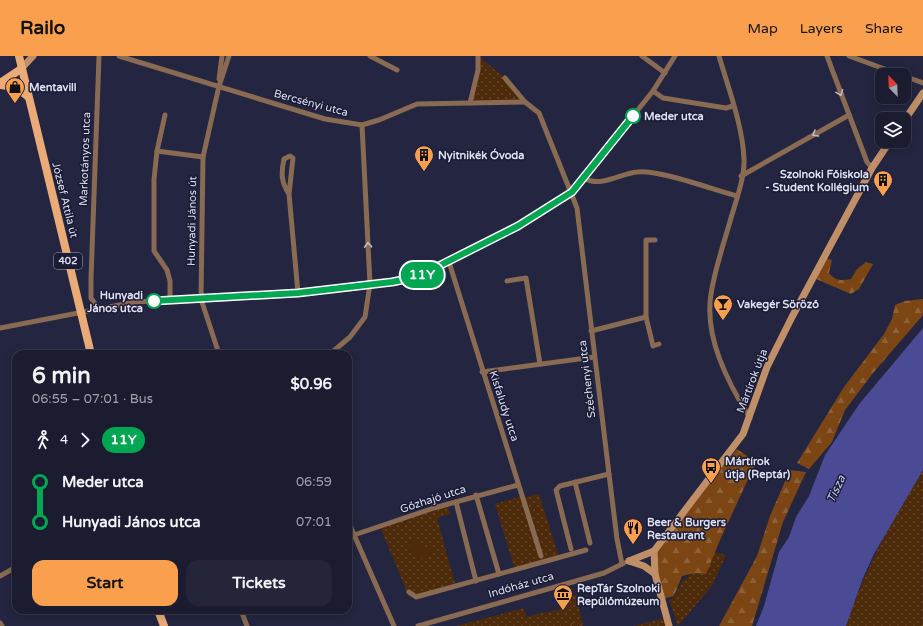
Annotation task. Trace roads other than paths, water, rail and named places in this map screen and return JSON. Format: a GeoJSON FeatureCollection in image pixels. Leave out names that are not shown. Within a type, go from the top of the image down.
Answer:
{"type":"FeatureCollection","features":[{"type":"Feature","properties":{"kind":"main road","name":"József Attila út"},"geometry":{"type":"LineString","coordinates":[[19,56],[90,350]]}},
{"type":"Feature","properties":{"kind":"main road"},"geometry":{"type":"LineString","coordinates":[[0,84],[21,69]]}},
{"type":"Feature","properties":{"kind":"main road"},"geometry":{"type":"LineString","coordinates":[[0,84],[16,87],[28,96]]}},
{"type":"Feature","properties":{"kind":"main road"},"geometry":{"type":"LineString","coordinates":[[160,614],[164,626]]}},
{"type":"Feature","properties":{"kind":"street"},"geometry":{"type":"LineString","coordinates":[[21,69],[33,56]]}},
{"type":"Feature","properties":{"kind":"street","name":"Markotányos utca"},"geometry":{"type":"LineString","coordinates":[[98,308],[91,298],[90,279],[99,56]]}},
{"type":"Feature","properties":{"kind":"street","name":"Bercsényi utca"},"geometry":{"type":"LineString","coordinates":[[119,56],[325,119],[362,125],[379,120],[417,104],[525,102]]}},
{"type":"Feature","properties":{"kind":"street","name":"Hunyadi János út"},"geometry":{"type":"LineString","coordinates":[[219,86],[222,56]]}},
{"type":"Feature","properties":{"kind":"street","name":"Hunyadi János út"},"geometry":{"type":"LineString","coordinates":[[218,350],[200,299],[203,157],[219,86],[229,56]]}},
{"type":"Feature","properties":{"kind":"street"},"geometry":{"type":"LineString","coordinates":[[370,56],[397,70]]}},
{"type":"Feature","properties":{"kind":"street"},"geometry":{"type":"LineString","coordinates":[[470,103],[478,70],[478,56]]}},
{"type":"Feature","properties":{"kind":"street"},"geometry":{"type":"LineString","coordinates":[[642,56],[665,73]]}},
{"type":"Feature","properties":{"kind":"street"},"geometry":{"type":"LineString","coordinates":[[0,328],[135,302],[298,293],[417,277],[518,226],[572,192],[653,91],[675,56]]}},
{"type":"Feature","properties":{"kind":"street"},"geometry":{"type":"LineString","coordinates":[[719,56],[733,106],[744,160],[737,196],[711,294],[710,320],[714,342],[731,387],[750,418]]}},
{"type":"Feature","properties":{"kind":"street"},"geometry":{"type":"LineString","coordinates":[[827,56],[867,162],[872,168]]}},
{"type":"Feature","properties":{"kind":"street"},"geometry":{"type":"LineString","coordinates":[[850,56],[882,68]]}},
{"type":"Feature","properties":{"kind":"street"},"geometry":{"type":"LineString","coordinates":[[505,78],[525,102],[539,113],[572,192]]}},
{"type":"Feature","properties":{"kind":"street"},"geometry":{"type":"LineString","coordinates":[[911,79],[923,83]]}},
{"type":"Feature","properties":{"kind":"street"},"geometry":{"type":"LineString","coordinates":[[653,91],[663,98],[726,108],[733,106]]}},
{"type":"Feature","properties":{"kind":"street"},"geometry":{"type":"LineString","coordinates":[[910,112],[923,93]]}},
{"type":"Feature","properties":{"kind":"street"},"geometry":{"type":"LineString","coordinates":[[741,176],[849,115]]}},
{"type":"Feature","properties":{"kind":"street"},"geometry":{"type":"LineString","coordinates":[[165,116],[156,151],[154,179],[154,251],[167,270],[170,281],[170,300]]}},
{"type":"Feature","properties":{"kind":"street"},"geometry":{"type":"LineString","coordinates":[[335,350],[350,337],[365,317],[370,284],[362,125]]}},
{"type":"Feature","properties":{"kind":"street","name":"Mártírok útja"},"geometry":{"type":"LineString","coordinates":[[654,551],[732,450],[742,434],[750,418],[771,360],[792,317],[872,168],[885,148]]}},
{"type":"Feature","properties":{"kind":"street"},"geometry":{"type":"LineString","coordinates":[[156,151],[203,157]]}},
{"type":"Feature","properties":{"kind":"street"},"geometry":{"type":"LineString","coordinates":[[289,194],[282,184],[282,174],[284,159],[290,156],[293,158],[289,194],[298,293]]}},
{"type":"Feature","properties":{"kind":"street"},"geometry":{"type":"LineString","coordinates":[[584,178],[590,181],[604,182],[638,172],[656,173],[737,196]]}},
{"type":"Feature","properties":{"kind":"street","name":"Széchenyi utca"},"geometry":{"type":"LineString","coordinates":[[572,192],[577,208],[609,474],[626,562]]}},
{"type":"Feature","properties":{"kind":"street"},"geometry":{"type":"LineString","coordinates":[[655,240],[646,240],[646,317],[653,346],[659,344]]}},
{"type":"Feature","properties":{"kind":"street","name":"Kisfaludy utca"},"geometry":{"type":"LineString","coordinates":[[449,262],[482,372],[541,556]]}},
{"type":"Feature","properties":{"kind":"street"},"geometry":{"type":"LineString","coordinates":[[507,281],[526,278],[540,364]]}},
{"type":"Feature","properties":{"kind":"street"},"geometry":{"type":"LineString","coordinates":[[591,331],[646,317]]}},
{"type":"Feature","properties":{"kind":"street"},"geometry":{"type":"LineString","coordinates":[[482,372],[594,357]]}},
{"type":"Feature","properties":{"kind":"street"},"geometry":{"type":"LineString","coordinates":[[571,549],[556,490],[560,486],[609,474]]}},
{"type":"Feature","properties":{"kind":"street"},"geometry":{"type":"LineString","coordinates":[[575,482],[590,543]]}},
{"type":"Feature","properties":{"kind":"street","name":"Gőzhajó utca"},"geometry":{"type":"LineString","coordinates":[[354,535],[476,495],[518,485]]}},
{"type":"Feature","properties":{"kind":"street"},"geometry":{"type":"LineString","coordinates":[[476,495],[498,574]]}},
{"type":"Feature","properties":{"kind":"street"},"geometry":{"type":"LineString","coordinates":[[456,502],[476,581]]}},
{"type":"Feature","properties":{"kind":"street"},"geometry":{"type":"LineString","coordinates":[[352,530],[394,626]]}},
{"type":"Feature","properties":{"kind":"street"},"geometry":{"type":"LineString","coordinates":[[409,592],[416,597],[586,550]]}},
{"type":"Feature","properties":{"kind":"street"},"geometry":{"type":"LineString","coordinates":[[626,562],[654,551],[655,574],[669,626]]}},
{"type":"Feature","properties":{"kind":"street"},"geometry":{"type":"LineString","coordinates":[[626,562],[644,566],[655,574]]}},
{"type":"Feature","properties":{"kind":"street","name":"Indóház utca"},"geometry":{"type":"LineString","coordinates":[[418,626],[604,572],[626,562]]}},
{"type":"Feature","properties":{"kind":"street"},"geometry":{"type":"LineString","coordinates":[[0,576],[12,569]]}},
{"type":"Feature","properties":{"kind":"street"},"geometry":{"type":"LineString","coordinates":[[242,614],[247,626]]}},
{"type":"Feature","properties":{"kind":"street"},"geometry":{"type":"LineString","coordinates":[[0,622],[2,626]]}},
{"type":"Feature","properties":{"kind":"water","name":"Tisza"},"geometry":{"type":"Polygon","coordinates":[[[923,328],[923,470],[874,554],[863,578],[846,626],[756,626],[764,606],[779,552],[789,537],[796,517],[809,496],[825,455],[860,403],[923,328]]]}},
{"type":"Feature","properties":{"kind":"place","name":"Mentavill"},"geometry":{"type":"Point","coordinates":[15,104]}},
{"type":"Feature","properties":{"kind":"place","name":"Meder utca"},"geometry":{"type":"Point","coordinates":[633,116]}},
{"type":"Feature","properties":{"kind":"place","name":"Nyitnikék Óvoda"},"geometry":{"type":"Point","coordinates":[424,172]}},
{"type":"Feature","properties":{"kind":"place","name":"Szolnoki Főiskola - Student Kollégium"},"geometry":{"type":"Point","coordinates":[883,197]}},
{"type":"Feature","properties":{"kind":"place","name":"Hunyadi János utca"},"geometry":{"type":"Point","coordinates":[154,301]}},
{"type":"Feature","properties":{"kind":"place","name":"Vakegér Söröző"},"geometry":{"type":"Point","coordinates":[723,321]}},
{"type":"Feature","properties":{"kind":"place","name":"Mártírok útja (Reptár)"},"geometry":{"type":"Point","coordinates":[711,484]}},
{"type":"Feature","properties":{"kind":"place","name":"Beer & Burgers Restaurant"},"geometry":{"type":"Point","coordinates":[633,545]}},
{"type":"Feature","properties":{"kind":"place","name":"RepTár Szolnoki Repülőmúzeum"},"geometry":{"type":"Point","coordinates":[563,611]}}]}
